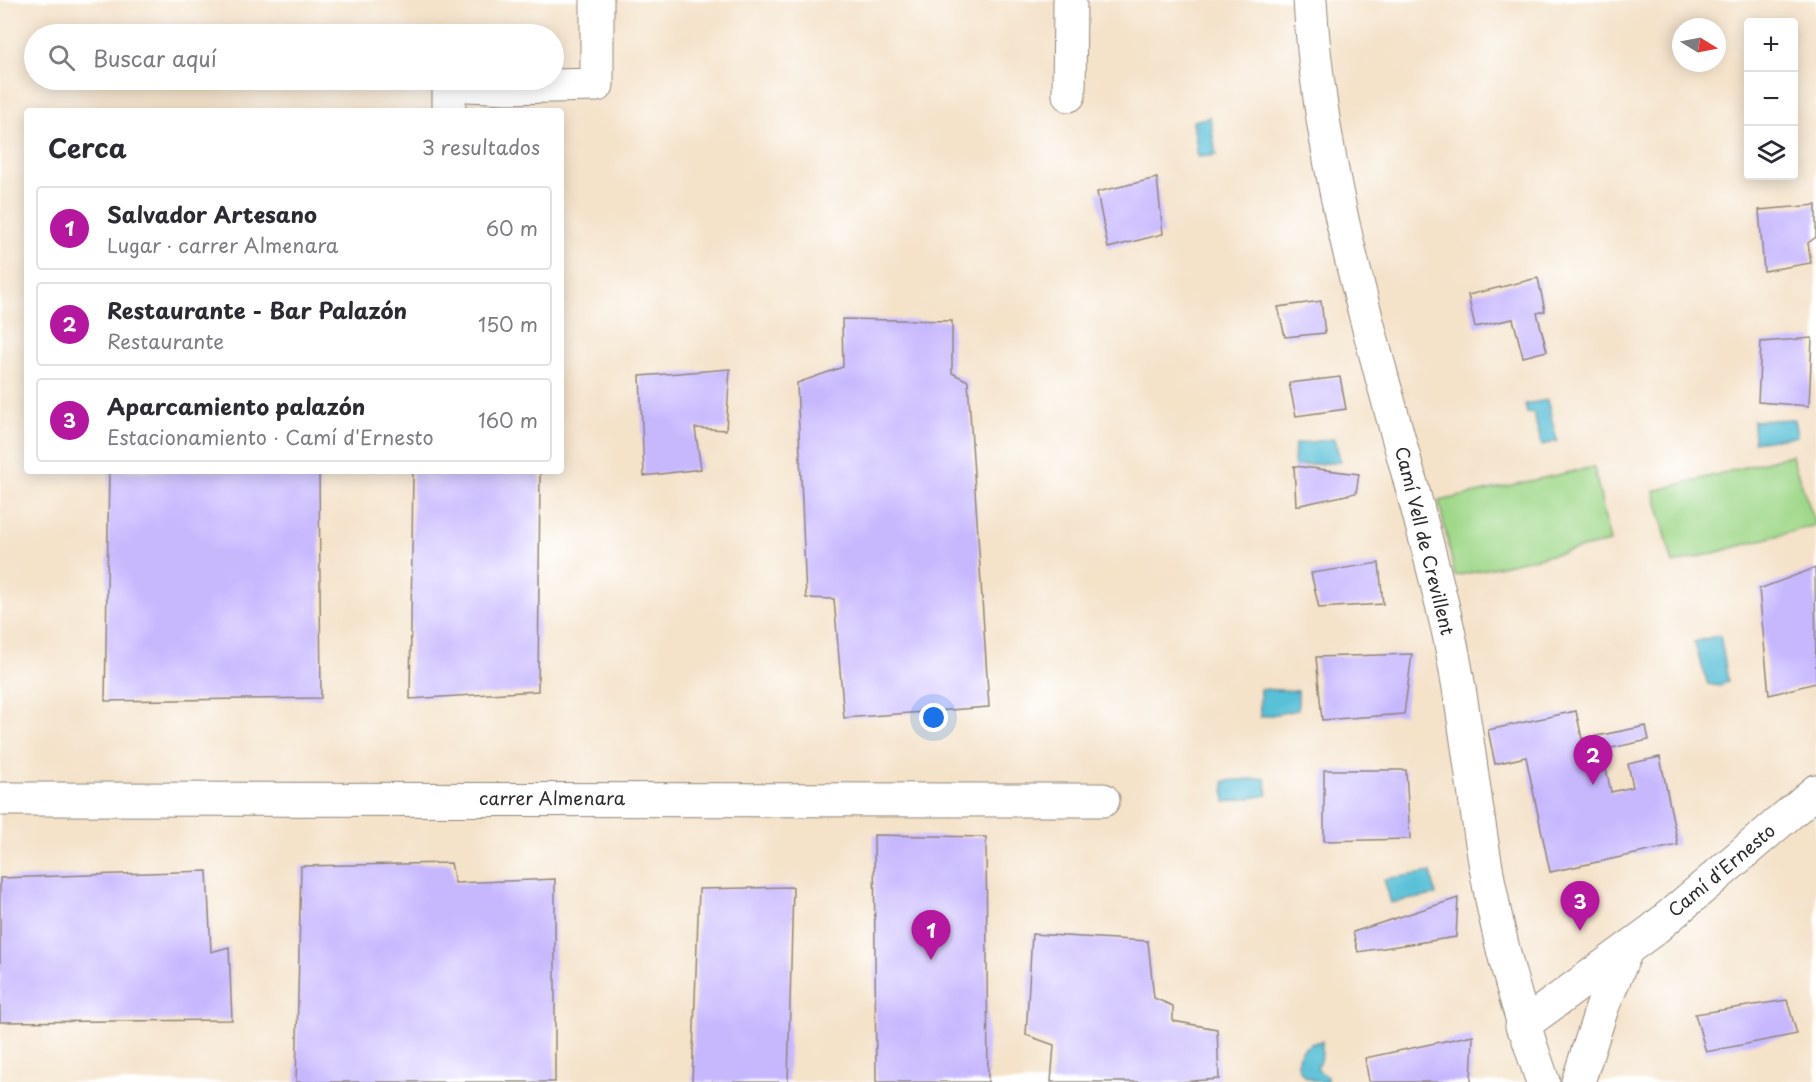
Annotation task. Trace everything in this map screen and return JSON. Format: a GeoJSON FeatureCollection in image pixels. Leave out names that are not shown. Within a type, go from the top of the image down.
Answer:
{"type":"FeatureCollection","features":[{"type":"Feature","properties":{"kind":"street"},"geometry":{"type":"LineString","coordinates":[[472,90],[507,99],[597,85],[597,0]]}},
{"type":"Feature","properties":{"kind":"street"},"geometry":{"type":"LineString","coordinates":[[1069,95],[1070,0]]}},
{"type":"Feature","properties":{"kind":"street","name":"Camí Vell de Crevillent"},"geometry":{"type":"LineString","coordinates":[[1310,0],[1326,145],[1354,270],[1448,632],[1490,890],[1535,1017],[1543,1082]]}},
{"type":"Feature","properties":{"kind":"street"},"geometry":{"type":"LineString","coordinates":[[449,90],[449,108]]}},
{"type":"Feature","properties":{"kind":"street","name":"Camí d'Ernesto"},"geometry":{"type":"LineString","coordinates":[[1535,1017],[1626,949],[1816,791]]}},
{"type":"Feature","properties":{"kind":"street","name":"carrer Almenara"},"geometry":{"type":"LineString","coordinates":[[0,799],[1103,800]]}},
{"type":"Feature","properties":{"kind":"street"},"geometry":{"type":"LineString","coordinates":[[1581,1073],[1603,1005],[1626,949]]}},
{"type":"Feature","properties":{"kind":"street"},"geometry":{"type":"LineString","coordinates":[[1535,1017],[1562,1012],[1575,1022],[1580,1031],[1581,1073]]}},
{"type":"Feature","properties":{"kind":"green space"},"geometry":{"type":"Polygon","coordinates":[[[1791,455],[1816,525],[1673,564],[1654,491],[1791,455]]]}},
{"type":"Feature","properties":{"kind":"green space"},"geometry":{"type":"Polygon","coordinates":[[[1594,467],[1610,542],[1455,576],[1439,501],[1594,467]]]}},
{"type":"Feature","properties":{"kind":"water"},"geometry":{"type":"Polygon","coordinates":[[[1210,117],[1216,155],[1198,157],[1193,121],[1210,117]]]}},
{"type":"Feature","properties":{"kind":"water"},"geometry":{"type":"Polygon","coordinates":[[[1547,400],[1557,441],[1542,445],[1533,412],[1527,413],[1525,404],[1547,400]]]}},
{"type":"Feature","properties":{"kind":"water"},"geometry":{"type":"Polygon","coordinates":[[[1794,419],[1797,436],[1754,442],[1753,421],[1794,419]]]}},
{"type":"Feature","properties":{"kind":"water"},"geometry":{"type":"Polygon","coordinates":[[[1334,439],[1341,462],[1294,466],[1295,444],[1334,439]]]}},
{"type":"Feature","properties":{"kind":"water"},"geometry":{"type":"Polygon","coordinates":[[[1720,635],[1728,681],[1720,686],[1708,684],[1694,642],[1720,635]]]}},
{"type":"Feature","properties":{"kind":"water"},"geometry":{"type":"Polygon","coordinates":[[[1260,689],[1298,691],[1298,710],[1260,717],[1260,689]]]}},
{"type":"Feature","properties":{"kind":"water"},"geometry":{"type":"Polygon","coordinates":[[[1265,778],[1268,795],[1225,802],[1224,781],[1265,778]]]}},
{"type":"Feature","properties":{"kind":"water"},"geometry":{"type":"Polygon","coordinates":[[[1431,872],[1436,895],[1391,903],[1384,879],[1431,872]]]}},
{"type":"Feature","properties":{"kind":"water"},"geometry":{"type":"Polygon","coordinates":[[[1322,1041],[1322,1054],[1317,1069],[1327,1077],[1327,1082],[1306,1076],[1300,1070],[1298,1063],[1303,1050],[1311,1044],[1322,1041]]]}},
{"type":"Feature","properties":{"kind":"building"},"geometry":{"type":"Polygon","coordinates":[[[1157,178],[1163,234],[1108,248],[1097,192],[1157,178]]]}},
{"type":"Feature","properties":{"kind":"building"},"geometry":{"type":"Polygon","coordinates":[[[1816,205],[1816,237],[1808,243],[1811,263],[1764,271],[1759,210],[1816,205]]]}},
{"type":"Feature","properties":{"kind":"building"},"geometry":{"type":"Polygon","coordinates":[[[1538,278],[1545,311],[1537,313],[1547,351],[1523,357],[1513,319],[1475,327],[1468,295],[1538,278]]]}},
{"type":"Feature","properties":{"kind":"building"},"geometry":{"type":"Polygon","coordinates":[[[1321,301],[1325,333],[1285,337],[1278,307],[1321,301]]]}},
{"type":"Feature","properties":{"kind":"building"},"geometry":{"type":"Polygon","coordinates":[[[842,319],[952,321],[952,373],[968,381],[989,707],[844,718],[834,599],[806,598],[797,383],[843,367],[842,319]]]}},
{"type":"Feature","properties":{"kind":"building"},"geometry":{"type":"Polygon","coordinates":[[[1812,338],[1809,406],[1758,402],[1761,342],[1812,338]]]}},
{"type":"Feature","properties":{"kind":"building"},"geometry":{"type":"Polygon","coordinates":[[[730,369],[726,430],[695,428],[701,469],[644,476],[640,376],[730,369]]]}},
{"type":"Feature","properties":{"kind":"building"},"geometry":{"type":"Polygon","coordinates":[[[1340,377],[1346,409],[1296,416],[1289,383],[1340,377]]]}},
{"type":"Feature","properties":{"kind":"building"},"geometry":{"type":"Polygon","coordinates":[[[1294,466],[1359,474],[1356,493],[1296,506],[1294,466]]]}},
{"type":"Feature","properties":{"kind":"building"},"geometry":{"type":"Polygon","coordinates":[[[109,474],[319,474],[321,698],[105,701],[109,474]]]}},
{"type":"Feature","properties":{"kind":"building"},"geometry":{"type":"Polygon","coordinates":[[[413,474],[540,474],[538,691],[410,699],[413,474]]]}},
{"type":"Feature","properties":{"kind":"building"},"geometry":{"type":"Polygon","coordinates":[[[1379,563],[1383,604],[1319,608],[1311,573],[1379,563]]]}},
{"type":"Feature","properties":{"kind":"building"},"geometry":{"type":"Polygon","coordinates":[[[1815,568],[1816,683],[1769,695],[1759,589],[1815,568]]]}},
{"type":"Feature","properties":{"kind":"building"},"geometry":{"type":"Polygon","coordinates":[[[1412,654],[1404,714],[1322,720],[1316,657],[1412,654]]]}},
{"type":"Feature","properties":{"kind":"building"},"geometry":{"type":"Polygon","coordinates":[[[1576,711],[1582,739],[1646,726],[1649,740],[1602,750],[1611,792],[1633,787],[1628,764],[1660,757],[1678,845],[1550,872],[1526,757],[1495,764],[1488,730],[1576,711]]]}},
{"type":"Feature","properties":{"kind":"building"},"geometry":{"type":"Polygon","coordinates":[[[1324,770],[1406,770],[1410,839],[1324,841],[1324,770]]]}},
{"type":"Feature","properties":{"kind":"building"},"geometry":{"type":"Polygon","coordinates":[[[874,835],[986,837],[988,1082],[876,1082],[874,835]]]}},
{"type":"Feature","properties":{"kind":"building"},"geometry":{"type":"Polygon","coordinates":[[[451,863],[455,883],[555,879],[555,1082],[296,1082],[301,866],[451,863]]]}},
{"type":"Feature","properties":{"kind":"building"},"geometry":{"type":"Polygon","coordinates":[[[207,871],[211,952],[229,947],[232,1020],[0,1022],[0,878],[207,871]]]}},
{"type":"Feature","properties":{"kind":"building"},"geometry":{"type":"Polygon","coordinates":[[[793,887],[788,1082],[692,1082],[699,889],[793,887]]]}},
{"type":"Feature","properties":{"kind":"building"},"geometry":{"type":"Polygon","coordinates":[[[1458,898],[1456,937],[1358,952],[1353,932],[1458,898]]]}},
{"type":"Feature","properties":{"kind":"building"},"geometry":{"type":"Polygon","coordinates":[[[1032,934],[1148,941],[1154,998],[1173,1006],[1173,1021],[1217,1029],[1219,1079],[1179,1082],[1051,1082],[1054,1045],[1026,1035],[1032,934]]]}},
{"type":"Feature","properties":{"kind":"building"},"geometry":{"type":"Polygon","coordinates":[[[1787,1000],[1797,1034],[1706,1052],[1695,1014],[1787,1000]]]}},
{"type":"Feature","properties":{"kind":"building"},"geometry":{"type":"Polygon","coordinates":[[[1473,1035],[1471,1082],[1369,1082],[1365,1058],[1473,1035]]]}},
{"type":"Feature","properties":{"kind":"place","name":"Restaurante - Bar Palazón"},"geometry":{"type":"Point","coordinates":[1593,785]}},
{"type":"Feature","properties":{"kind":"place","name":"Aparcamiento palazón"},"geometry":{"type":"Point","coordinates":[1580,931]}},
{"type":"Feature","properties":{"kind":"place","name":"Salvador Artesano"},"geometry":{"type":"Point","coordinates":[931,960]}}]}
